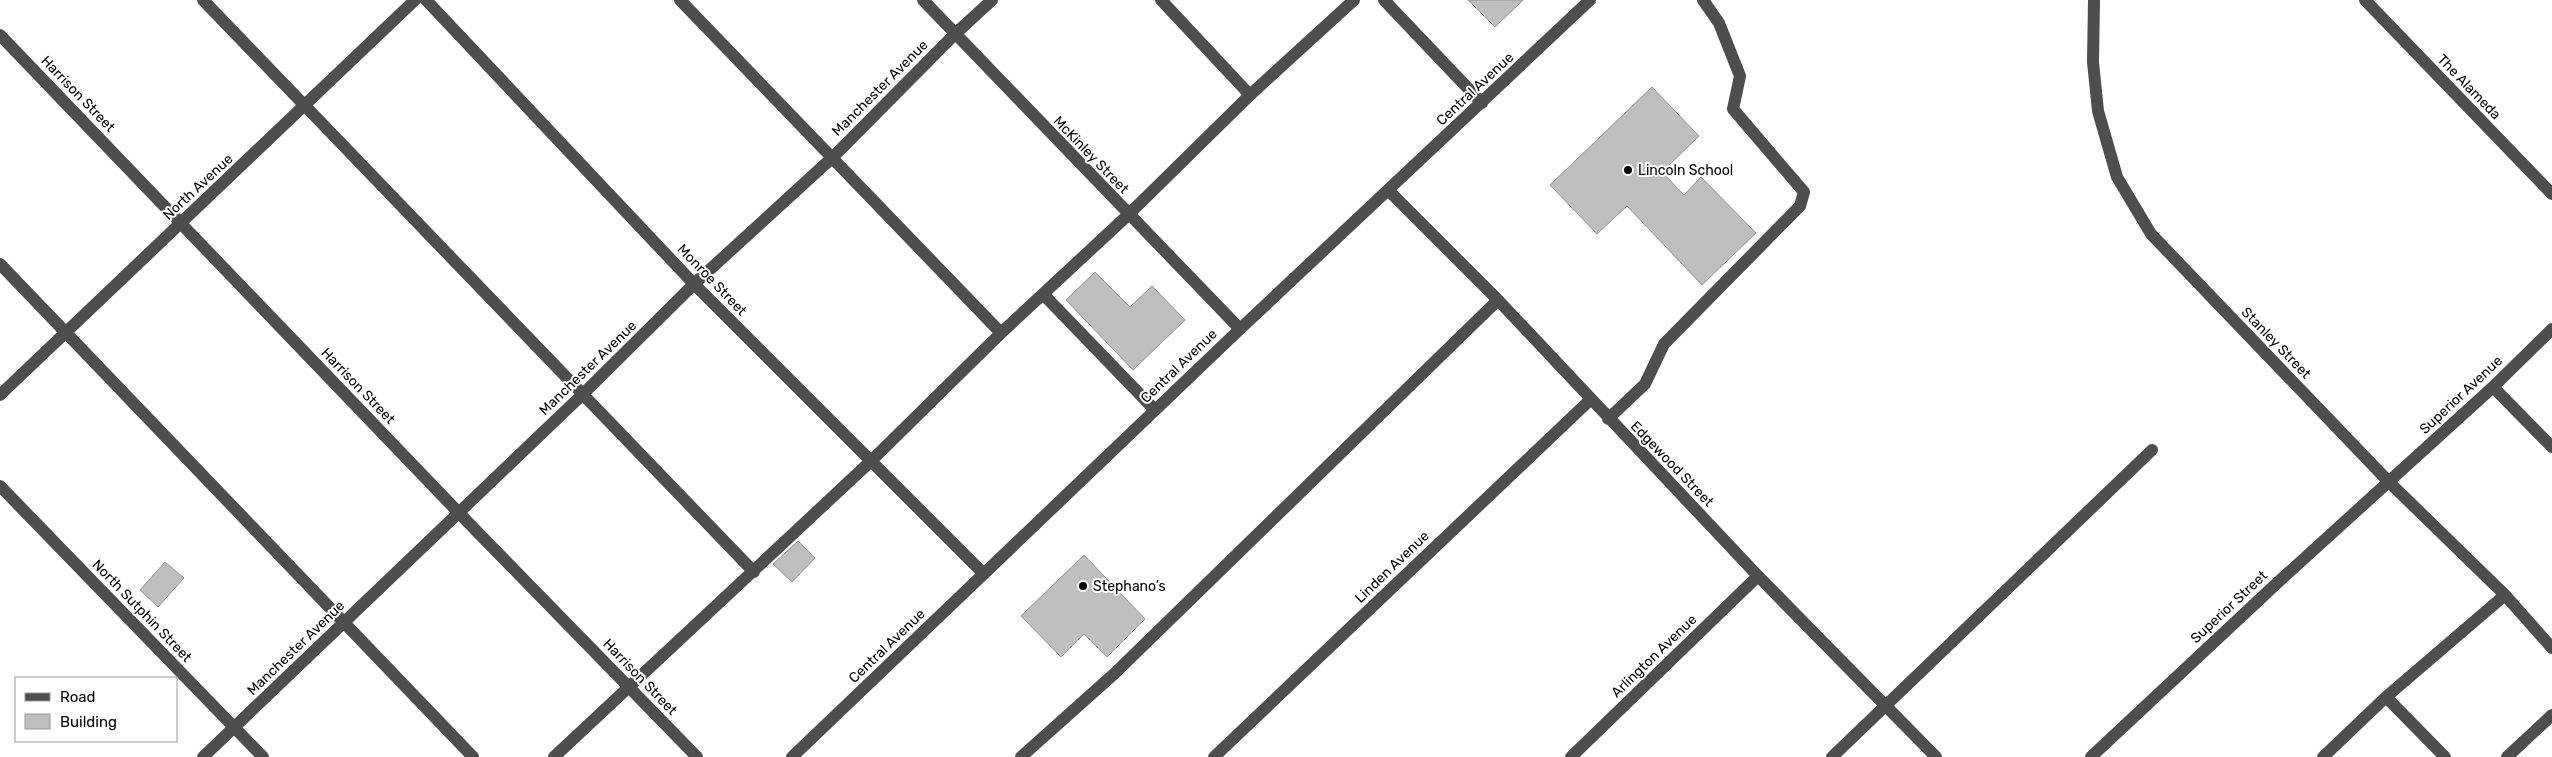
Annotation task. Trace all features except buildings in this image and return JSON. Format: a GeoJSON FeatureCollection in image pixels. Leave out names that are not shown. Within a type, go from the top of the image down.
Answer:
{"type":"FeatureCollection","features":[{"type":"Feature","properties":{"kind":"street"},"geometry":{"type":"LineString","coordinates":[[203,0],[754,572]]}},
{"type":"Feature","properties":{"kind":"street","name":"North Avenue"},"geometry":{"type":"LineString","coordinates":[[0,395],[306,106],[415,0]]}},
{"type":"Feature","properties":{"kind":"street","name":"Monroe Street"},"geometry":{"type":"LineString","coordinates":[[426,0],[694,284],[984,574]]}},
{"type":"Feature","properties":{"kind":"street"},"geometry":{"type":"LineString","coordinates":[[680,0],[1001,333]]}},
{"type":"Feature","properties":{"kind":"street","name":"McKinley Street"},"geometry":{"type":"LineString","coordinates":[[923,0],[1128,215],[1240,328]]}},
{"type":"Feature","properties":{"kind":"street","name":"Manchester Avenue"},"geometry":{"type":"LineString","coordinates":[[204,757],[583,394],[694,284],[833,157],[955,34],[992,0]]}},
{"type":"Feature","properties":{"kind":"street"},"geometry":{"type":"LineString","coordinates":[[1161,0],[1250,95]]}},
{"type":"Feature","properties":{"kind":"street"},"geometry":{"type":"LineString","coordinates":[[554,757],[754,572],[871,461],[1001,333],[1128,215],[1250,95],[1354,0]]}},
{"type":"Feature","properties":{"kind":"street"},"geometry":{"type":"LineString","coordinates":[[1384,0],[1482,103]]}},
{"type":"Feature","properties":{"kind":"street","name":"Central Avenue"},"geometry":{"type":"LineString","coordinates":[[792,757],[1240,328],[1590,0]]}},
{"type":"Feature","properties":{"kind":"street"},"geometry":{"type":"LineString","coordinates":[[1608,419],[1645,384],[1664,344],[1800,206],[1804,192],[1733,109],[1740,76],[1719,23],[1702,0]]}},
{"type":"Feature","properties":{"kind":"street","name":"Stanley Street"},"geometry":{"type":"LineString","coordinates":[[2094,0],[2093,62],[2098,111],[2117,177],[2151,234],[2390,482],[2505,595],[2552,648]]}},
{"type":"Feature","properties":{"kind":"street","name":"The Alameda"},"geometry":{"type":"LineString","coordinates":[[2365,0],[2552,194]]}},
{"type":"Feature","properties":{"kind":"street","name":"Harrison Street"},"geometry":{"type":"LineString","coordinates":[[0,35],[458,512],[697,757]]}},
{"type":"Feature","properties":{"kind":"street","name":"Edgewood Street"},"geometry":{"type":"LineString","coordinates":[[1388,190],[1498,300],[1590,400],[1758,576],[1936,757]]}},
{"type":"Feature","properties":{"kind":"street"},"geometry":{"type":"LineString","coordinates":[[0,264],[473,757]]}},
{"type":"Feature","properties":{"kind":"street"},"geometry":{"type":"LineString","coordinates":[[1043,294],[1155,410]]}},
{"type":"Feature","properties":{"kind":"street"},"geometry":{"type":"LineString","coordinates":[[1021,757],[1114,674],[1498,300]]}},
{"type":"Feature","properties":{"kind":"street","name":"Superior Avenue"},"geometry":{"type":"LineString","coordinates":[[2390,482],[2552,329]]}},
{"type":"Feature","properties":{"kind":"street"},"geometry":{"type":"LineString","coordinates":[[2493,386],[2552,447]]}},
{"type":"Feature","properties":{"kind":"street","name":"Linden Avenue"},"geometry":{"type":"LineString","coordinates":[[1214,757],[1590,400]]}},
{"type":"Feature","properties":{"kind":"street"},"geometry":{"type":"LineString","coordinates":[[1832,757],[2152,450]]}},
{"type":"Feature","properties":{"kind":"street","name":"Superior Street"},"geometry":{"type":"LineString","coordinates":[[2091,757],[2275,585],[2390,482]]}},
{"type":"Feature","properties":{"kind":"street","name":"North Sutphin Street"},"geometry":{"type":"LineString","coordinates":[[0,486],[263,757]]}},
{"type":"Feature","properties":{"kind":"street","name":"Arlington Avenue"},"geometry":{"type":"LineString","coordinates":[[1571,757],[1758,576]]}},
{"type":"Feature","properties":{"kind":"street"},"geometry":{"type":"LineString","coordinates":[[2323,757],[2386,697],[2505,595]]}},
{"type":"Feature","properties":{"kind":"street"},"geometry":{"type":"LineString","coordinates":[[2386,697],[2445,757]]}},
{"type":"Feature","properties":{"kind":"street"},"geometry":{"type":"LineString","coordinates":[[2507,757],[2552,715]]}},
{"type":"Feature","properties":{"kind":"place","name":"Lincoln School"},"geometry":{"type":"Point","coordinates":[1628,170]}},
{"type":"Feature","properties":{"kind":"place","name":"Stephano’s"},"geometry":{"type":"Point","coordinates":[1083,586]}}]}
